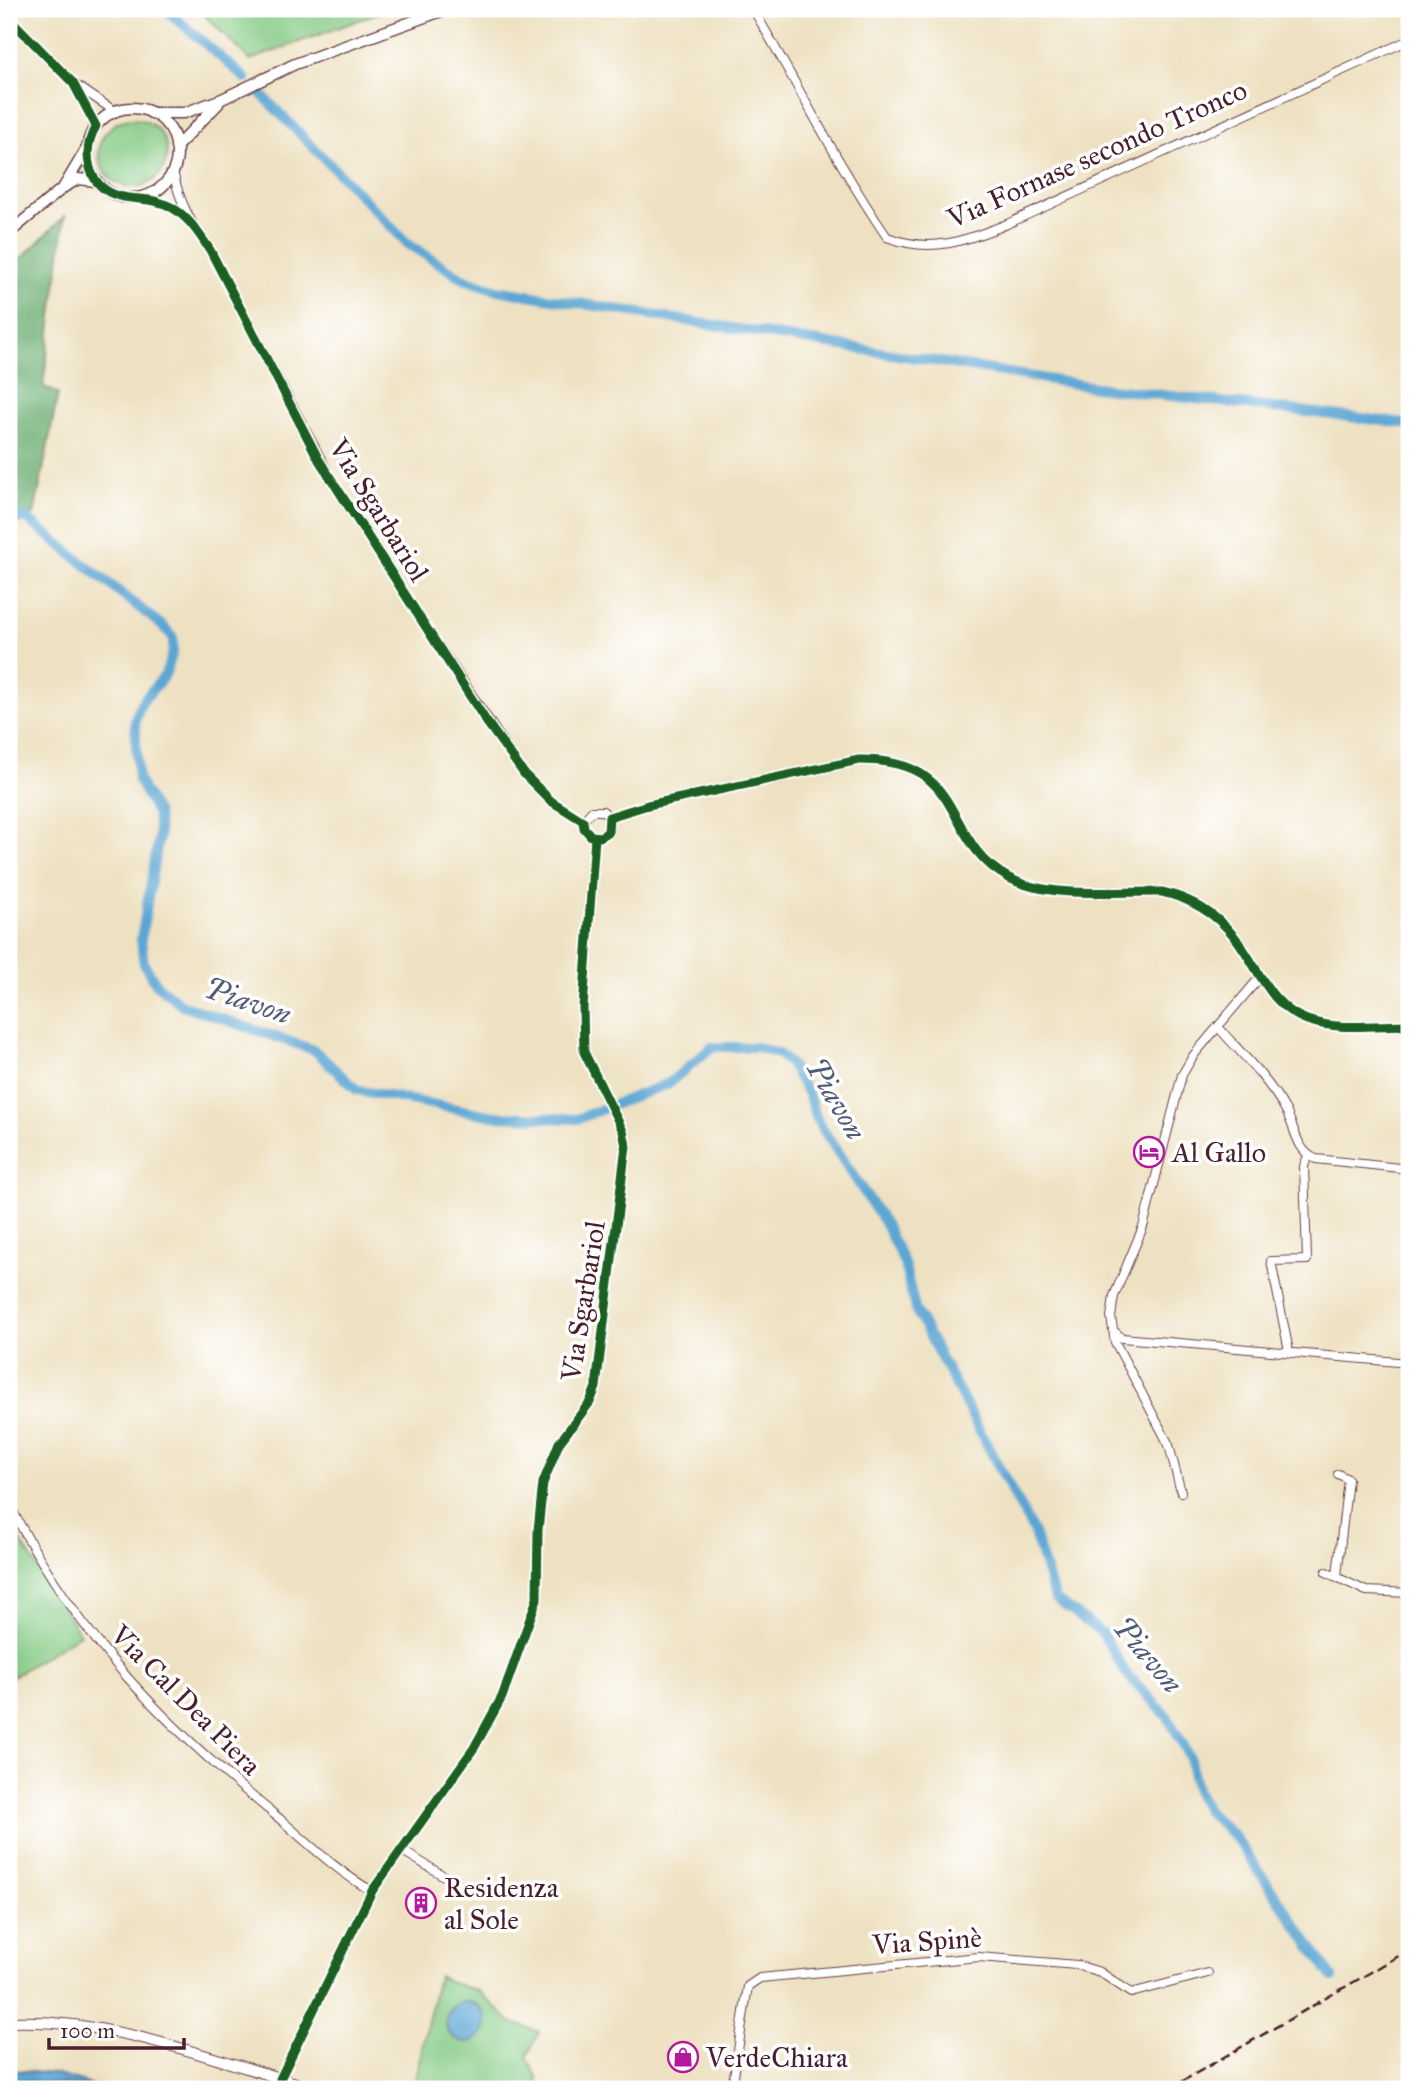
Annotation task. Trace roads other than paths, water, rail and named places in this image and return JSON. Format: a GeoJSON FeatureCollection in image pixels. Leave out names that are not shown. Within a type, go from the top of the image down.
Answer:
{"type":"FeatureCollection","features":[{"type":"Feature","properties":{"kind":"main road"},"geometry":{"type":"LineString","coordinates":[[64,187],[87,148],[96,126],[116,112],[127,109],[151,113],[184,113],[222,99],[295,64],[447,9]]}},
{"type":"Feature","properties":{"kind":"main road"},"geometry":{"type":"LineString","coordinates":[[176,147],[222,99]]}},
{"type":"Feature","properties":{"kind":"main road"},"geometry":{"type":"LineString","coordinates":[[9,233],[64,187],[78,179],[96,181],[118,196],[143,197],[166,183],[173,171],[176,147],[163,121],[151,113]]}},
{"type":"Feature","properties":{"kind":"main road"},"geometry":{"type":"LineString","coordinates":[[87,148],[87,160],[96,181]]}},
{"type":"Feature","properties":{"kind":"street","name":"Via Fornase secondo Tronco"},"geometry":{"type":"LineString","coordinates":[[753,9],[796,81],[830,148],[887,237],[929,247],[961,243],[1007,224],[1409,40]]}},
{"type":"Feature","properties":{"kind":"street"},"geometry":{"type":"LineString","coordinates":[[9,18],[73,83],[116,112]]}},
{"type":"Feature","properties":{"kind":"street"},"geometry":{"type":"LineString","coordinates":[[73,83],[96,126]]}},
{"type":"Feature","properties":{"kind":"street","name":"Via Sgarbariol"},"geometry":{"type":"LineString","coordinates":[[173,171],[178,194],[190,221],[210,250],[337,490],[486,721],[525,775],[551,801],[583,821],[586,833],[596,837],[608,832],[609,817]]}},
{"type":"Feature","properties":{"kind":"street","name":"Via Sgarbariol"},"geometry":{"type":"LineString","coordinates":[[143,197],[170,206],[190,221]]}},
{"type":"Feature","properties":{"kind":"street"},"geometry":{"type":"LineString","coordinates":[[583,821],[592,811],[603,811],[609,817],[648,805],[859,760],[894,763],[921,774],[939,788],[975,850],[1006,877],[1027,886],[1046,889],[1162,892],[1180,896],[1226,928],[1260,977],[1286,1008],[1308,1020],[1325,1024],[1409,1025]]}},
{"type":"Feature","properties":{"kind":"street","name":"Via Sgarbariol"},"geometry":{"type":"LineString","coordinates":[[280,2079],[372,1891],[493,1717],[537,1599],[538,1530],[543,1483],[559,1443],[590,1402],[602,1355],[626,1158],[623,1131],[587,1063],[583,1034],[596,837]]}},
{"type":"Feature","properties":{"kind":"street"},"geometry":{"type":"LineString","coordinates":[[1181,1492],[1169,1445],[1115,1342],[1111,1317],[1114,1296],[1143,1227],[1177,1089],[1193,1056],[1260,977]]}},
{"type":"Feature","properties":{"kind":"street"},"geometry":{"type":"LineString","coordinates":[[1218,1027],[1278,1096],[1292,1121],[1299,1146],[1308,1156],[1409,1169]]}},
{"type":"Feature","properties":{"kind":"street"},"geometry":{"type":"LineString","coordinates":[[1289,1351],[1271,1261],[1307,1260],[1304,1166],[1308,1156]]}},
{"type":"Feature","properties":{"kind":"street"},"geometry":{"type":"LineString","coordinates":[[1115,1332],[1122,1338],[1409,1363]]}},
{"type":"Feature","properties":{"kind":"street"},"geometry":{"type":"LineString","coordinates":[[1337,1575],[1348,1479],[1338,1474]]}},
{"type":"Feature","properties":{"kind":"street","name":"Via Cal Dea Piera"},"geometry":{"type":"LineString","coordinates":[[9,1504],[52,1578],[92,1639],[127,1681],[207,1761],[372,1891]]}},
{"type":"Feature","properties":{"kind":"street"},"geometry":{"type":"LineString","coordinates":[[1326,1572],[1366,1591],[1409,1593]]}},
{"type":"Feature","properties":{"kind":"street"},"geometry":{"type":"LineString","coordinates":[[401,1850],[449,1879]]}},
{"type":"Feature","properties":{"kind":"street","name":"Via Spinè"},"geometry":{"type":"LineString","coordinates":[[733,2089],[748,1986],[760,1978],[979,1957],[1077,1965],[1100,1972],[1131,1993],[1208,1973]]}},
{"type":"Feature","properties":{"kind":"street"},"geometry":{"type":"LineString","coordinates":[[9,2022],[60,2023],[104,2030],[316,2089]]}},
{"type":"Feature","properties":{"kind":"water"},"geometry":{"type":"Polygon","coordinates":[[[466,2002],[474,2003],[480,2008],[485,2014],[485,2030],[480,2036],[474,2041],[466,2042],[458,2041],[452,2036],[447,2030],[446,2022],[447,2014],[452,2008],[458,2003],[466,2002]]]}},
{"type":"Feature","properties":{"kind":"water"},"geometry":{"type":"Polygon","coordinates":[[[9,2070],[54,2074],[106,2089],[9,2079],[9,2070]]]}},
{"type":"Feature","properties":{"kind":"waterway"},"geometry":{"type":"LineString","coordinates":[[165,9],[246,79]]}},
{"type":"Feature","properties":{"kind":"waterway"},"geometry":{"type":"LineString","coordinates":[[258,91],[408,244],[464,279],[497,290],[1095,387],[1409,424]]}},
{"type":"Feature","properties":{"kind":"waterway","name":"Piavon"},"geometry":{"type":"LineString","coordinates":[[9,520],[26,518],[165,628],[173,638],[173,652],[165,675],[141,703],[135,720],[138,780],[157,814],[159,836],[141,939],[144,964],[157,985],[182,1005],[314,1050],[357,1090],[494,1116],[577,1119],[669,1083],[712,1047],[757,1047],[779,1054],[791,1065],[808,1094],[818,1122],[885,1224],[904,1263],[915,1309],[1034,1533],[1055,1599],[1102,1633],[1126,1673],[1167,1716],[1189,1755],[1196,1791],[1207,1811],[1235,1837],[1333,1978]]}},
{"type":"Feature","properties":{"kind":"railway"},"geometry":{"type":"LineString","coordinates":[[1169,2089],[1409,1950]]}},
{"type":"Feature","properties":{"kind":"place","name":"Al Gallo"},"geometry":{"type":"Point","coordinates":[1149,1152]}},
{"type":"Feature","properties":{"kind":"place","name":"Residenza al Sole"},"geometry":{"type":"Point","coordinates":[421,1903]}},
{"type":"Feature","properties":{"kind":"place","name":"VerdeChiara"},"geometry":{"type":"Point","coordinates":[683,2057]}}]}
